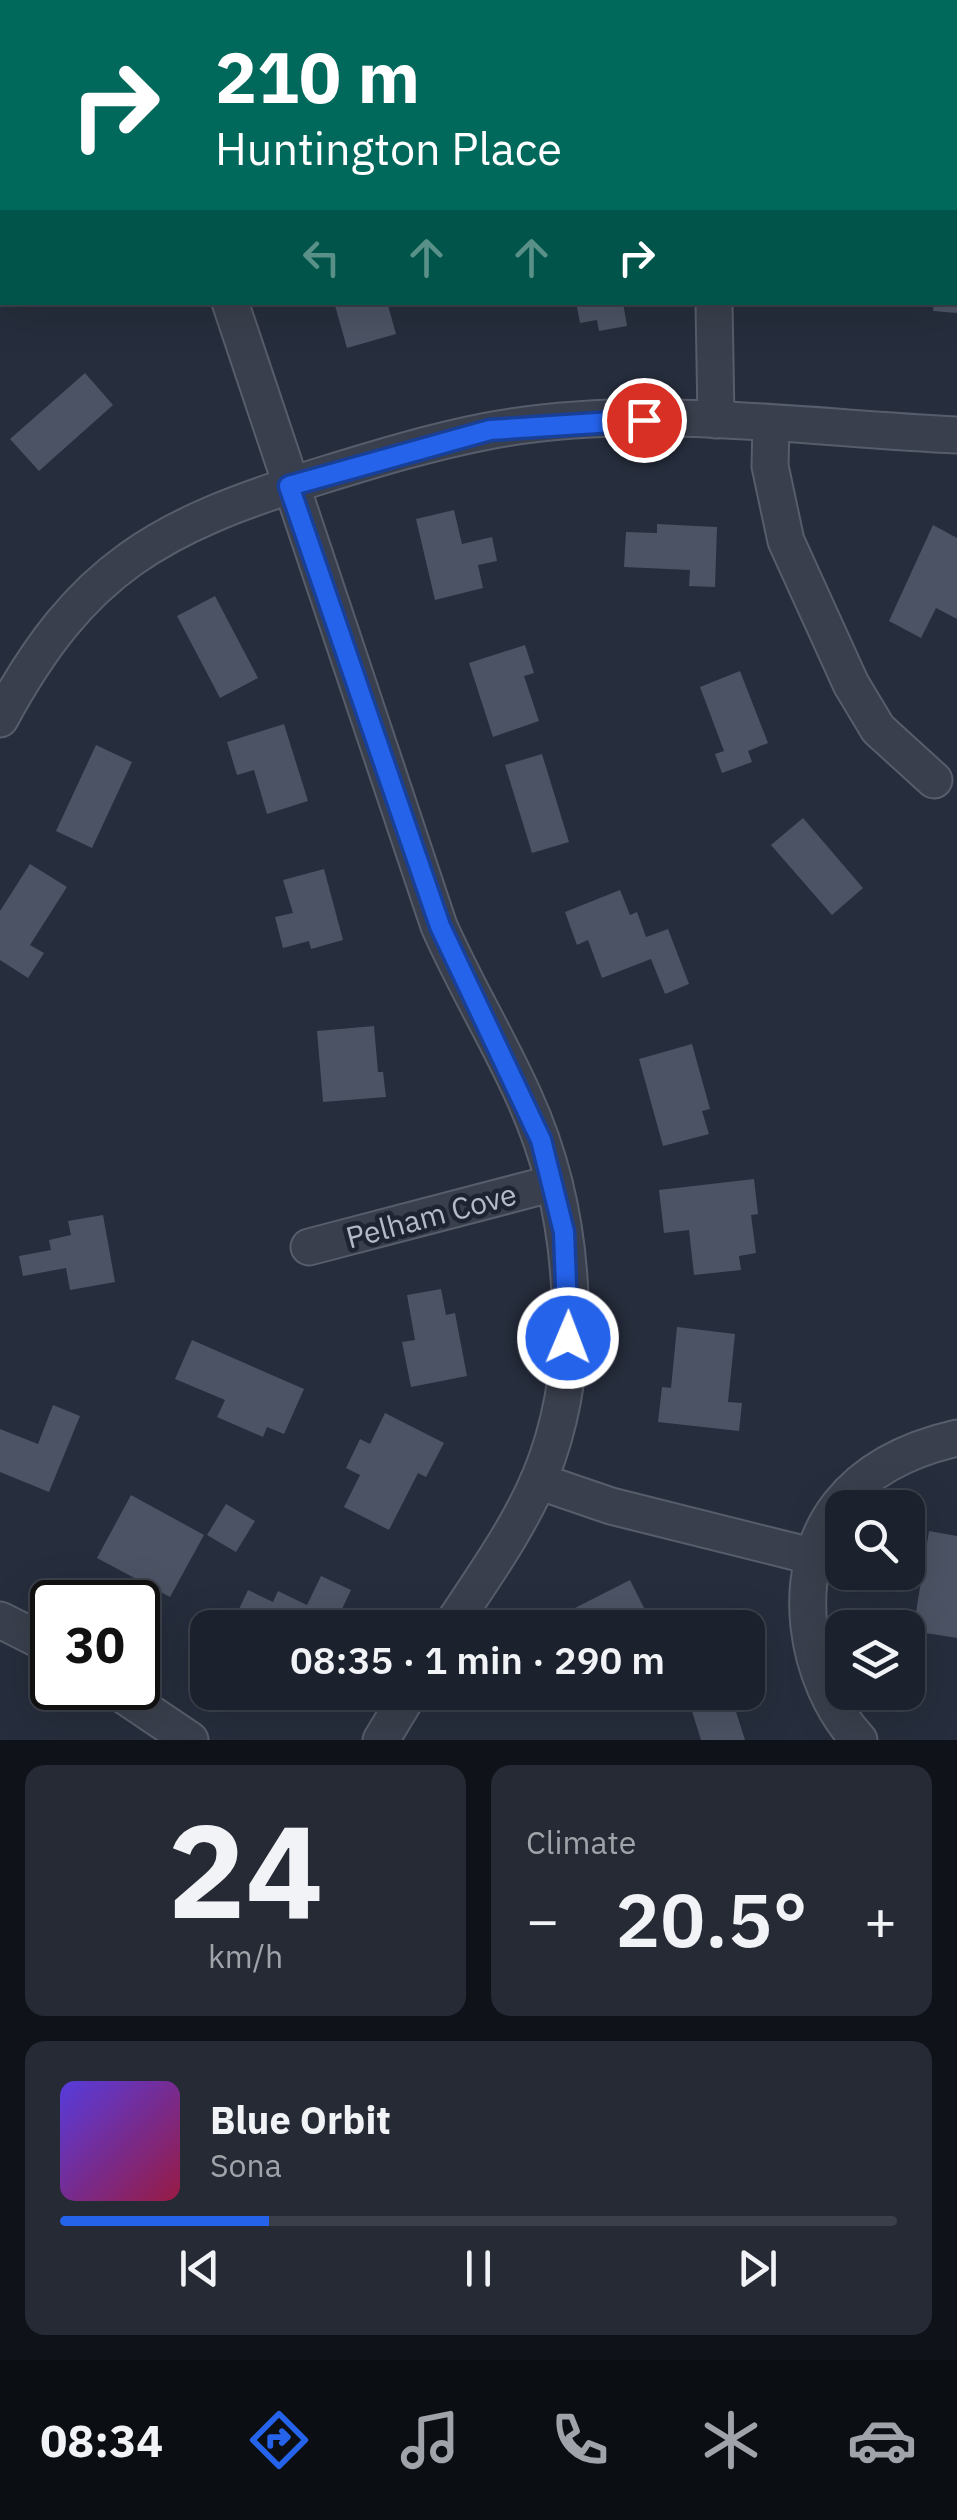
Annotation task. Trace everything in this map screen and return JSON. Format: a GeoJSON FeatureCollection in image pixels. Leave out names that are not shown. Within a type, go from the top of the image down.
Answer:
{"type":"FeatureCollection","features":[{"type":"Feature","properties":{"kind":"street"},"geometry":{"type":"LineString","coordinates":[[231,305],[440,926],[469,996],[524,1096],[554,1183],[564,1232],[570,1315],[558,1412],[538,1481],[520,1518],[461,1610]]}},
{"type":"Feature","properties":{"kind":"street"},"geometry":{"type":"LineString","coordinates":[[714,305],[716,420]]}},
{"type":"Feature","properties":{"kind":"street"},"geometry":{"type":"LineString","coordinates":[[0,719],[41,646],[120,566],[164,536],[211,512],[289,486],[490,430],[608,419],[716,420],[957,435]]}},
{"type":"Feature","properties":{"kind":"street"},"geometry":{"type":"LineString","coordinates":[[771,424],[770,466],[786,541],[851,684],[878,729],[934,780]]}},
{"type":"Feature","properties":{"kind":"street","name":"Pelham Cove"},"geometry":{"type":"LineString","coordinates":[[308,1247],[554,1183]]}},
{"type":"Feature","properties":{"kind":"street"},"geometry":{"type":"LineString","coordinates":[[859,1740],[830,1700],[813,1656],[808,1610],[815,1557],[834,1512],[868,1477],[910,1452],[957,1438]]}},
{"type":"Feature","properties":{"kind":"street"},"geometry":{"type":"LineString","coordinates":[[538,1481],[611,1506],[815,1557]]}},
{"type":"Feature","properties":{"kind":"street"},"geometry":{"type":"LineString","coordinates":[[0,1620],[30,1635]]}},
{"type":"Feature","properties":{"kind":"street"},"geometry":{"type":"LineString","coordinates":[[145,1710],[190,1740]]}},
{"type":"Feature","properties":{"kind":"street"},"geometry":{"type":"LineString","coordinates":[[381,1740],[399,1710]]}},
{"type":"Feature","properties":{"kind":"building"},"geometry":{"type":"Polygon","coordinates":[[[335,305],[388,305],[396,334],[347,348],[335,305]]]}},
{"type":"Feature","properties":{"kind":"building"},"geometry":{"type":"Polygon","coordinates":[[[577,305],[624,305],[627,326],[599,331],[597,320],[580,323],[577,305]]]}},
{"type":"Feature","properties":{"kind":"building"},"geometry":{"type":"Polygon","coordinates":[[[934,305],[957,305],[957,313],[933,311],[934,305]]]}},
{"type":"Feature","properties":{"kind":"building"},"geometry":{"type":"Polygon","coordinates":[[[85,373],[113,405],[39,471],[10,439],[85,373]]]}},
{"type":"Feature","properties":{"kind":"building"},"geometry":{"type":"Polygon","coordinates":[[[454,510],[462,544],[492,537],[497,561],[478,565],[483,588],[435,600],[416,519],[454,510]]]}},
{"type":"Feature","properties":{"kind":"building"},"geometry":{"type":"Polygon","coordinates":[[[657,524],[717,527],[715,587],[689,586],[690,570],[624,567],[626,532],[657,533],[657,524]]]}},
{"type":"Feature","properties":{"kind":"building"},"geometry":{"type":"Polygon","coordinates":[[[933,525],[957,538],[957,619],[936,608],[921,638],[889,621],[933,525]]]}},
{"type":"Feature","properties":{"kind":"building"},"geometry":{"type":"Polygon","coordinates":[[[215,596],[258,678],[220,698],[177,616],[215,596]]]}},
{"type":"Feature","properties":{"kind":"building"},"geometry":{"type":"Polygon","coordinates":[[[525,645],[534,673],[524,676],[539,721],[493,737],[469,663],[525,645]]]}},
{"type":"Feature","properties":{"kind":"building"},"geometry":{"type":"Polygon","coordinates":[[[740,671],[768,743],[748,751],[752,762],[722,773],[715,754],[724,751],[700,687],[740,671]]]}},
{"type":"Feature","properties":{"kind":"building"},"geometry":{"type":"Polygon","coordinates":[[[284,724],[308,801],[267,814],[254,770],[237,775],[227,742],[284,724]]]}},
{"type":"Feature","properties":{"kind":"building"},"geometry":{"type":"Polygon","coordinates":[[[96,745],[132,762],[92,848],[56,831],[96,745]]]}},
{"type":"Feature","properties":{"kind":"building"},"geometry":{"type":"Polygon","coordinates":[[[542,754],[569,842],[532,853],[505,765],[542,754]]]}},
{"type":"Feature","properties":{"kind":"building"},"geometry":{"type":"Polygon","coordinates":[[[803,818],[863,888],[832,915],[771,845],[803,818]]]}},
{"type":"Feature","properties":{"kind":"building"},"geometry":{"type":"Polygon","coordinates":[[[30,864],[67,887],[30,945],[44,953],[28,978],[0,960],[0,911],[30,864]]]}},
{"type":"Feature","properties":{"kind":"building"},"geometry":{"type":"Polygon","coordinates":[[[324,869],[343,940],[311,949],[309,941],[283,948],[275,917],[293,913],[283,880],[324,869]]]}},
{"type":"Feature","properties":{"kind":"building"},"geometry":{"type":"Polygon","coordinates":[[[620,890],[630,915],[637,912],[646,937],[668,929],[689,984],[665,994],[651,959],[602,978],[588,940],[577,945],[565,912],[620,890]]]}},
{"type":"Feature","properties":{"kind":"building"},"geometry":{"type":"Polygon","coordinates":[[[374,1026],[378,1072],[383,1072],[386,1097],[323,1102],[317,1031],[374,1026]]]}},
{"type":"Feature","properties":{"kind":"building"},"geometry":{"type":"Polygon","coordinates":[[[692,1044],[710,1109],[702,1111],[709,1134],[663,1146],[639,1059],[692,1044]]]}},
{"type":"Feature","properties":{"kind":"building"},"geometry":{"type":"Polygon","coordinates":[[[754,1179],[758,1214],[751,1215],[756,1253],[739,1256],[741,1270],[694,1275],[689,1230],[664,1233],[659,1190],[754,1179]]]}},
{"type":"Feature","properties":{"kind":"building"},"geometry":{"type":"Polygon","coordinates":[[[103,1215],[115,1282],[70,1290],[66,1268],[23,1276],[19,1256],[51,1250],[49,1240],[71,1235],[68,1221],[103,1215]]]}},
{"type":"Feature","properties":{"kind":"building"},"geometry":{"type":"Polygon","coordinates":[[[441,1289],[446,1315],[455,1313],[467,1376],[411,1387],[402,1342],[415,1340],[407,1295],[441,1289]]]}},
{"type":"Feature","properties":{"kind":"building"},"geometry":{"type":"Polygon","coordinates":[[[677,1327],[735,1334],[728,1402],[742,1403],[739,1431],[658,1422],[662,1387],[671,1388],[677,1327]]]}},
{"type":"Feature","properties":{"kind":"building"},"geometry":{"type":"Polygon","coordinates":[[[192,1340],[304,1389],[284,1434],[267,1427],[263,1437],[217,1417],[225,1400],[175,1379],[192,1340]]]}},
{"type":"Feature","properties":{"kind":"building"},"geometry":{"type":"Polygon","coordinates":[[[53,1405],[80,1416],[49,1492],[0,1472],[0,1429],[38,1444],[53,1405]]]}},
{"type":"Feature","properties":{"kind":"building"},"geometry":{"type":"Polygon","coordinates":[[[385,1413],[444,1443],[426,1477],[418,1473],[389,1530],[344,1507],[360,1475],[346,1468],[360,1439],[370,1444],[385,1413]]]}},
{"type":"Feature","properties":{"kind":"building"},"geometry":{"type":"Polygon","coordinates":[[[131,1495],[204,1535],[170,1597],[160,1592],[160,1580],[138,1580],[97,1558],[131,1495]]]}},
{"type":"Feature","properties":{"kind":"building"},"geometry":{"type":"Polygon","coordinates":[[[226,1504],[255,1521],[236,1552],[207,1535],[226,1504]]]}},
{"type":"Feature","properties":{"kind":"building"},"geometry":{"type":"Polygon","coordinates":[[[929,1531],[957,1536],[957,1638],[925,1633],[925,1610],[916,1610],[920,1590],[925,1590],[929,1531]]]}},
{"type":"Feature","properties":{"kind":"building"},"geometry":{"type":"Polygon","coordinates":[[[321,1576],[351,1590],[342,1610],[239,1610],[248,1590],[273,1602],[278,1591],[307,1605],[321,1576]]]}},
{"type":"Feature","properties":{"kind":"building"},"geometry":{"type":"Polygon","coordinates":[[[630,1580],[645,1610],[571,1610],[630,1580]]]}},
{"type":"Feature","properties":{"kind":"building"},"geometry":{"type":"Polygon","coordinates":[[[692,1710],[735,1710],[745,1740],[701,1740],[692,1710]]]}},
{"type":"Feature","properties":{"kind":"route"},"geometry":{"type":"LineString","coordinates":[[568,1338],[564,1232],[541,1140],[524,1096],[469,996],[440,926],[289,486],[403,450],[490,430],[608,419],[644,420]]}}]}
